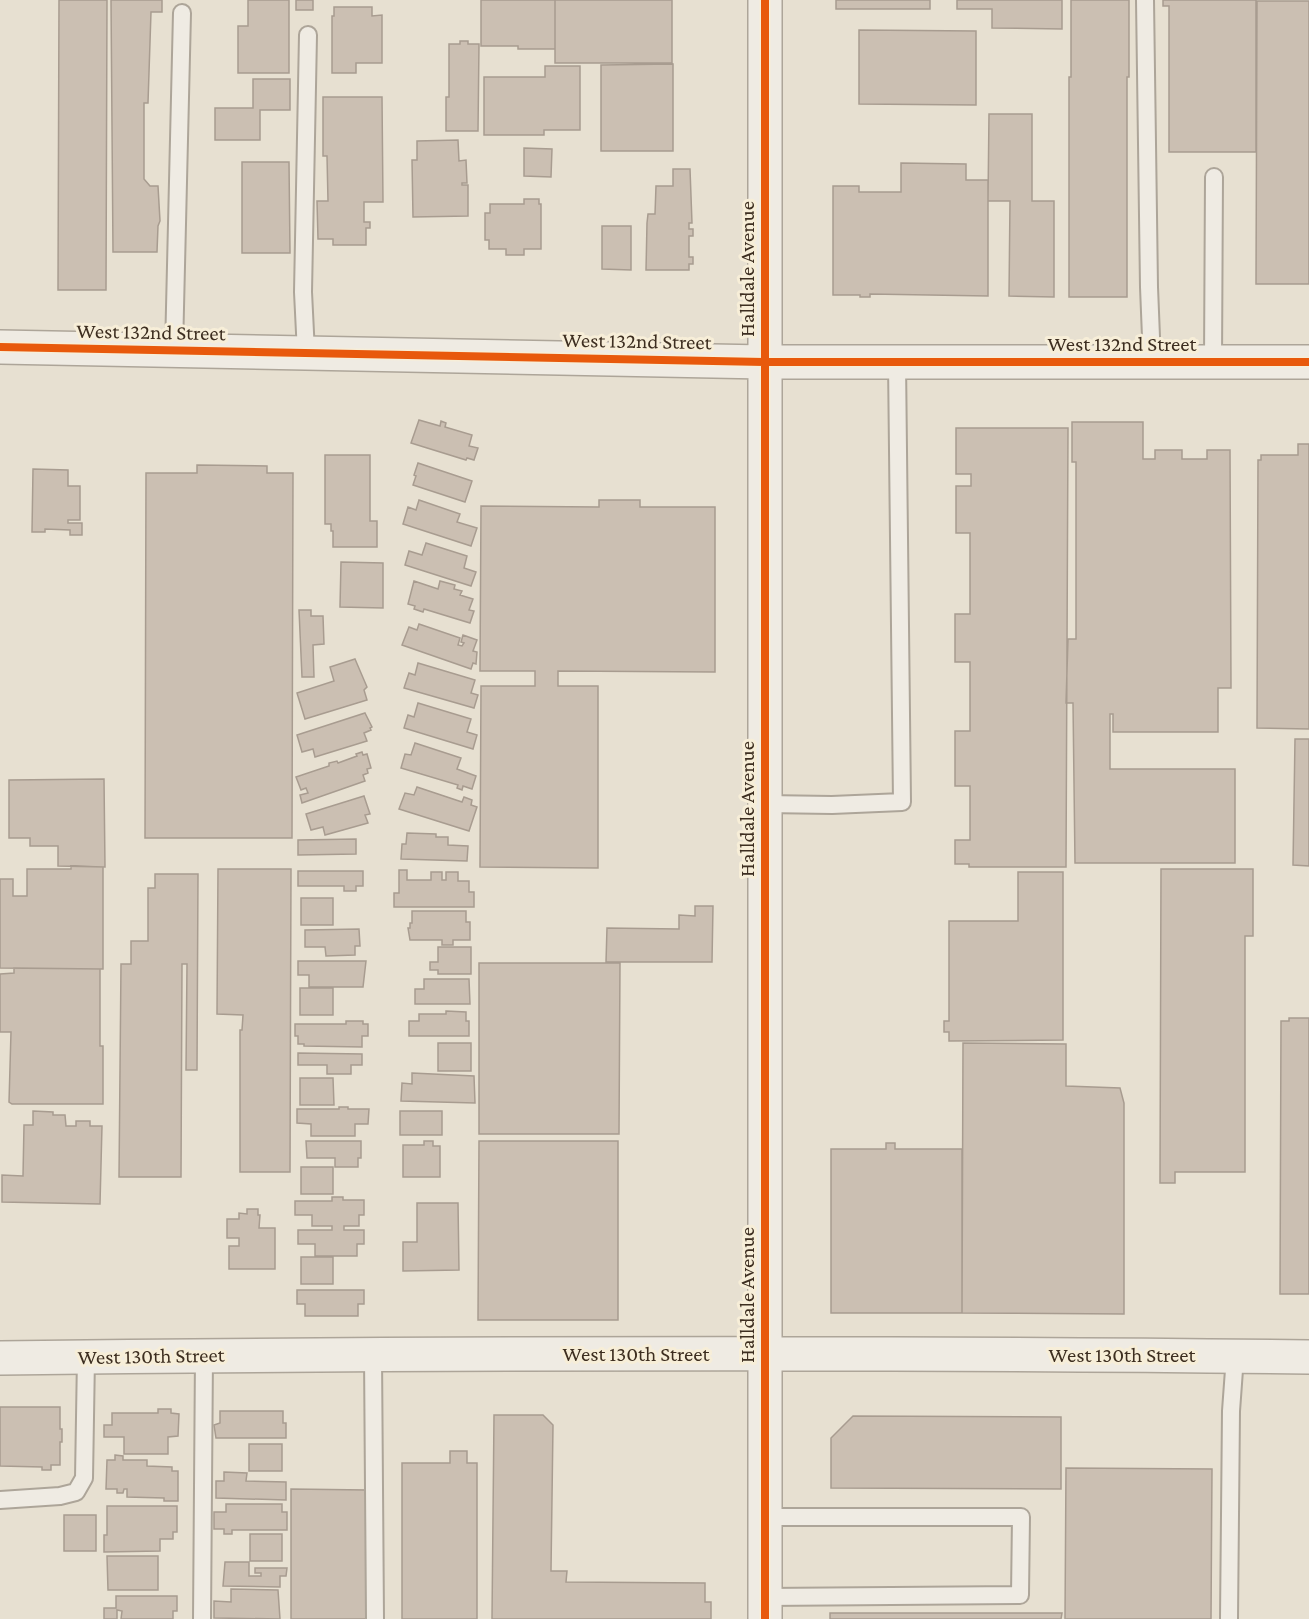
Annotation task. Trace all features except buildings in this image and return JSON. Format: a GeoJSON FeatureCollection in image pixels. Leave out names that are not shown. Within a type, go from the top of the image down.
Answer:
{"type":"FeatureCollection","features":[{"type":"Feature","properties":{"kind":"street","name":"Halldale Avenue"},"geometry":{"type":"LineString","coordinates":[[765,0],[765,1608]]}},
{"type":"Feature","properties":{"kind":"street","name":"West 132nd Street"},"geometry":{"type":"LineString","coordinates":[[0,347],[765,362],[1309,362]]}},
{"type":"Feature","properties":{"kind":"street","name":"West 130th Street"},"geometry":{"type":"LineString","coordinates":[[0,1358],[765,1353],[1309,1357]]}},
{"type":"Feature","properties":{"kind":"lane"},"geometry":{"type":"LineString","coordinates":[[1145,0],[1152,362]]}},
{"type":"Feature","properties":{"kind":"lane"},"geometry":{"type":"LineString","coordinates":[[174,350],[182,14]]}},
{"type":"Feature","properties":{"kind":"lane"},"geometry":{"type":"LineString","coordinates":[[306,352],[303,292],[308,35]]}},
{"type":"Feature","properties":{"kind":"lane"},"geometry":{"type":"LineString","coordinates":[[1213,362],[1214,177]]}},
{"type":"Feature","properties":{"kind":"lane"},"geometry":{"type":"LineString","coordinates":[[765,804],[832,805],[902,802],[897,362]]}},
{"type":"Feature","properties":{"kind":"lane"},"geometry":{"type":"LineString","coordinates":[[202,1619],[204,1355]]}},
{"type":"Feature","properties":{"kind":"lane"},"geometry":{"type":"LineString","coordinates":[[373,1356],[375,1619]]}},
{"type":"Feature","properties":{"kind":"lane"},"geometry":{"type":"LineString","coordinates":[[1228,1619],[1231,1411],[1235,1356]]}},
{"type":"Feature","properties":{"kind":"lane"},"geometry":{"type":"LineString","coordinates":[[0,1500],[60,1496],[76,1492],[84,1478],[86,1357]]}},
{"type":"Feature","properties":{"kind":"lane"},"geometry":{"type":"LineString","coordinates":[[765,1516],[1021,1517],[1020,1595],[765,1608]]}},
{"type":"Feature","properties":{"kind":"cycle path"},"geometry":{"type":"LineString","coordinates":[[765,0],[765,1619]]}},
{"type":"Feature","properties":{"kind":"cycle path"},"geometry":{"type":"LineString","coordinates":[[0,347],[765,362],[1309,362]]}}]}
